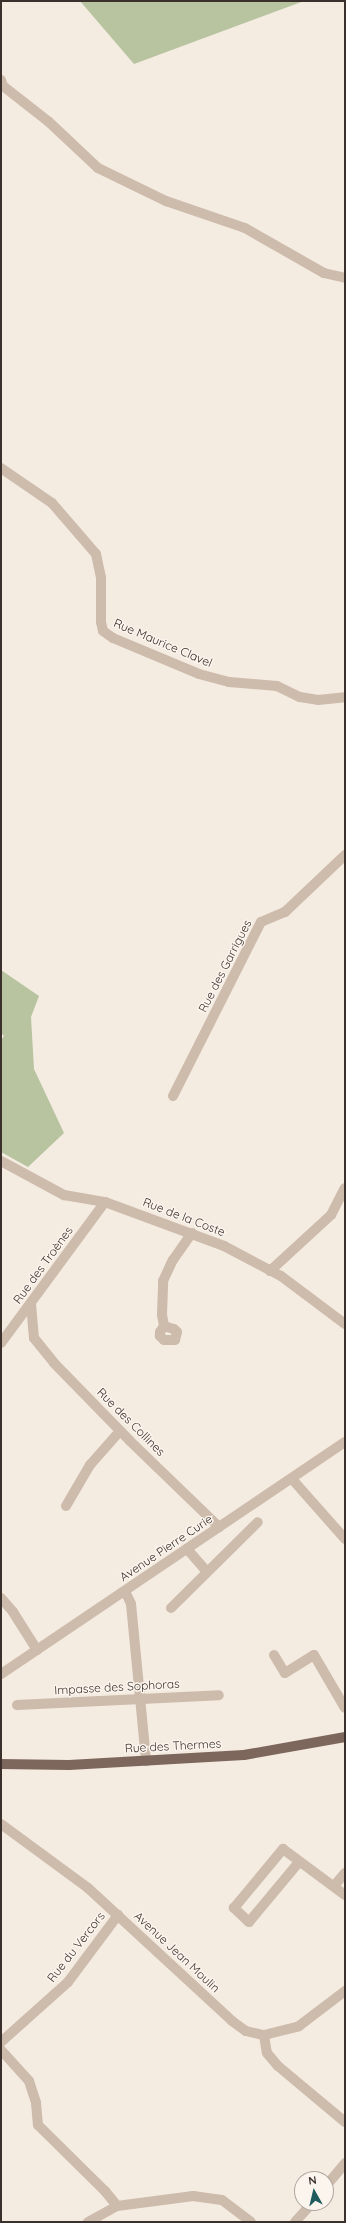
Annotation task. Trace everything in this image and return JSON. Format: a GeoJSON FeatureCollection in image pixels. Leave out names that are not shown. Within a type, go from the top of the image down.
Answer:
{"type":"FeatureCollection","features":[{"type":"Feature","properties":{"kind":"main road","name":"Rue des Thermes"},"geometry":{"type":"LineString","coordinates":[[1,1764],[69,1765],[146,1762],[244,1755],[345,1737]]}},
{"type":"Feature","properties":{"kind":"street"},"geometry":{"type":"LineString","coordinates":[[1,80],[3,86],[50,122],[98,168],[166,201],[245,228],[324,273],[345,278]]}},
{"type":"Feature","properties":{"kind":"street","name":"Rue Maurice Clavel"},"geometry":{"type":"LineString","coordinates":[[1,468],[52,503],[96,554],[101,578],[101,622],[103,631],[113,638],[199,674],[229,682],[276,686],[300,697],[318,700],[345,697]]}},
{"type":"Feature","properties":{"kind":"street","name":"Rue des Garrigues"},"geometry":{"type":"LineString","coordinates":[[173,1096],[260,922],[285,912],[345,856]]}},
{"type":"Feature","properties":{"kind":"street","name":"Rue de la Coste"},"geometry":{"type":"LineString","coordinates":[[1,1162],[64,1195],[105,1202],[192,1233],[270,1271],[345,1324]]}},
{"type":"Feature","properties":{"kind":"street"},"geometry":{"type":"LineString","coordinates":[[270,1271],[331,1215],[345,1188]]}},
{"type":"Feature","properties":{"kind":"street","name":"Rue des Troènes"},"geometry":{"type":"LineString","coordinates":[[1,1343],[105,1202]]}},
{"type":"Feature","properties":{"kind":"street"},"geometry":{"type":"LineString","coordinates":[[164,1326],[162,1315],[163,1281],[173,1260],[192,1233]]}},
{"type":"Feature","properties":{"kind":"street","name":"Rue des Collines"},"geometry":{"type":"LineString","coordinates":[[31,1304],[32,1330],[34,1338],[58,1368],[120,1431],[219,1527]]}},
{"type":"Feature","properties":{"kind":"street"},"geometry":{"type":"LineString","coordinates":[[16,1324],[25,1324],[32,1330]]}},
{"type":"Feature","properties":{"kind":"street"},"geometry":{"type":"LineString","coordinates":[[66,1506],[90,1465],[120,1431]]}},
{"type":"Feature","properties":{"kind":"street","name":"Avenue Pierre Curie"},"geometry":{"type":"LineString","coordinates":[[1,1674],[188,1550],[219,1527],[345,1442]]}},
{"type":"Feature","properties":{"kind":"street"},"geometry":{"type":"LineString","coordinates":[[292,1479],[345,1539]]}},
{"type":"Feature","properties":{"kind":"street"},"geometry":{"type":"LineString","coordinates":[[171,1608],[258,1522]]}},
{"type":"Feature","properties":{"kind":"street"},"geometry":{"type":"LineString","coordinates":[[188,1550],[206,1572]]}},
{"type":"Feature","properties":{"kind":"street"},"geometry":{"type":"LineString","coordinates":[[125,1591],[131,1604],[146,1762]]}},
{"type":"Feature","properties":{"kind":"street"},"geometry":{"type":"LineString","coordinates":[[1,1598],[13,1612],[37,1650]]}},
{"type":"Feature","properties":{"kind":"street"},"geometry":{"type":"LineString","coordinates":[[274,1655],[285,1673],[314,1655],[345,1708]]}},
{"type":"Feature","properties":{"kind":"street","name":"Impasse des Sophoras"},"geometry":{"type":"LineString","coordinates":[[17,1705],[140,1700],[219,1694]]}},
{"type":"Feature","properties":{"kind":"street","name":"Avenue Jean Moulin"},"geometry":{"type":"LineString","coordinates":[[1,1824],[88,1888],[232,2021],[246,2031],[264,2034],[299,2026],[345,1991]]}},
{"type":"Feature","properties":{"kind":"street"},"geometry":{"type":"LineString","coordinates":[[299,1862],[249,1922],[234,1908],[283,1849],[345,1895]]}},
{"type":"Feature","properties":{"kind":"street"},"geometry":{"type":"LineString","coordinates":[[334,1886],[345,1873]]}},
{"type":"Feature","properties":{"kind":"street","name":"Rue du Vercors"},"geometry":{"type":"LineString","coordinates":[[1,2042],[68,1982],[118,1915]]}},
{"type":"Feature","properties":{"kind":"street"},"geometry":{"type":"LineString","coordinates":[[264,2034],[267,2053],[278,2066],[345,2122]]}},
{"type":"Feature","properties":{"kind":"street"},"geometry":{"type":"LineString","coordinates":[[1,2050],[29,2081],[36,2103],[38,2125],[100,2186],[117,2206]]}},
{"type":"Feature","properties":{"kind":"street"},"geometry":{"type":"LineString","coordinates":[[334,2176],[345,2163]]}},
{"type":"Feature","properties":{"kind":"street"},"geometry":{"type":"LineString","coordinates":[[88,2222],[117,2206],[157,2199],[208,2196],[235,2208],[251,2222]]}},
{"type":"Feature","properties":{"kind":"street"},"geometry":{"type":"LineString","coordinates":[[295,2222],[305,2211]]}},
{"type":"Feature","properties":{"kind":"green space"},"geometry":{"type":"Polygon","coordinates":[[[80,1],[304,1],[134,64],[80,1]]]}},
{"type":"Feature","properties":{"kind":"green space"},"geometry":{"type":"Polygon","coordinates":[[[1,970],[39,996],[31,1017],[34,1069],[64,1133],[28,1167],[1,1152],[1,1040],[4,1036],[1,1033],[1,970]]]}}]}
